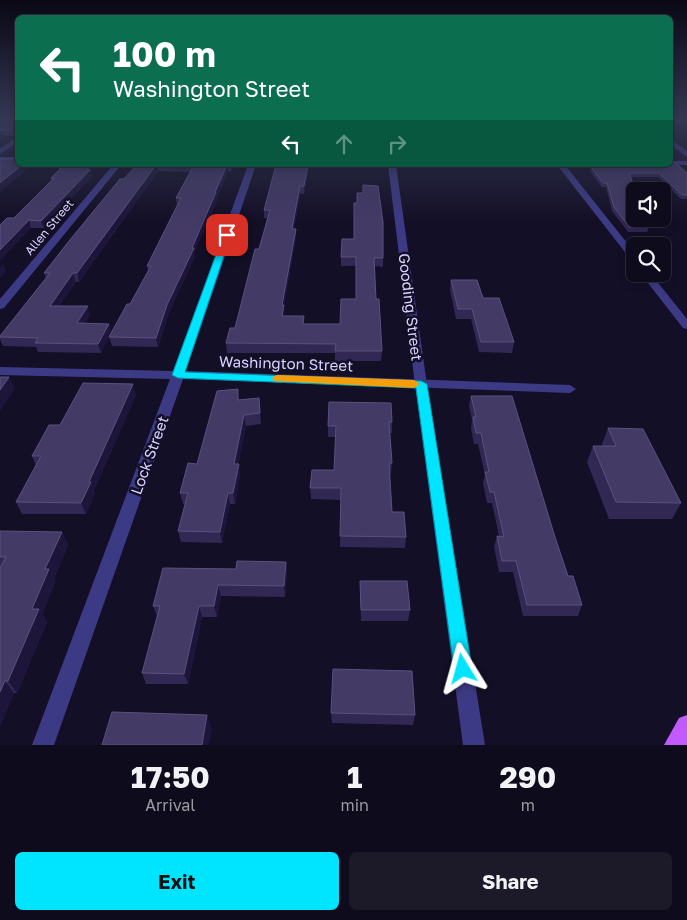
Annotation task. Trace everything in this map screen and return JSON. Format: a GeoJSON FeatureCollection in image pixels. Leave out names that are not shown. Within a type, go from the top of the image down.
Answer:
{"type":"FeatureCollection","features":[{"type":"Feature","properties":{"kind":"main road"},"geometry":{"type":"LineString","coordinates":[[675,745],[687,726]]}},
{"type":"Feature","properties":{"kind":"street"},"geometry":{"type":"LineString","coordinates":[[0,159],[15,159]]}},
{"type":"Feature","properties":{"kind":"street"},"geometry":{"type":"LineString","coordinates":[[673,163],[687,163]]}},
{"type":"Feature","properties":{"kind":"street","name":"Allen Street"},"geometry":{"type":"LineString","coordinates":[[0,306],[116,167]]}},
{"type":"Feature","properties":{"kind":"street","name":"Lock Street"},"geometry":{"type":"LineString","coordinates":[[42,745],[178,375],[251,167]]}},
{"type":"Feature","properties":{"kind":"street","name":"Gooding Street"},"geometry":{"type":"LineString","coordinates":[[392,167],[421,384],[474,745]]}},
{"type":"Feature","properties":{"kind":"street"},"geometry":{"type":"LineString","coordinates":[[563,167],[626,248]]}},
{"type":"Feature","properties":{"kind":"street"},"geometry":{"type":"LineString","coordinates":[[652,282],[687,326]]}},
{"type":"Feature","properties":{"kind":"street","name":"Washington Street"},"geometry":{"type":"LineString","coordinates":[[0,371],[178,375],[570,389]]}},
{"type":"Feature","properties":{"kind":"building"},"geometry":{"type":"Polygon","coordinates":[[[0,159],[15,159],[15,167],[20,167],[0,183],[0,159]]]}},
{"type":"Feature","properties":{"kind":"building"},"geometry":{"type":"Polygon","coordinates":[[[673,162],[687,173],[687,195],[682,195],[671,184],[671,182],[668,182],[659,173],[629,173],[632,182],[626,182],[626,223],[614,207],[607,183],[603,183],[591,167],[673,167],[673,162]]]}},
{"type":"Feature","properties":{"kind":"building"},"geometry":{"type":"Polygon","coordinates":[[[89,167],[87,170],[90,170],[41,221],[29,220],[0,250],[0,225],[7,218],[14,218],[54,178],[51,178],[61,168],[59,168],[89,167]]]}},
{"type":"Feature","properties":{"kind":"building"},"geometry":{"type":"Polygon","coordinates":[[[134,167],[155,167],[77,273],[73,273],[50,306],[88,306],[77,323],[109,324],[98,344],[35,343],[38,338],[0,337],[50,273],[44,273],[69,241],[120,179],[124,179],[134,167]]]}},
{"type":"Feature","properties":{"kind":"building"},"geometry":{"type":"Polygon","coordinates":[[[193,167],[226,167],[192,248],[194,248],[167,305],[156,338],[109,337],[151,266],[147,266],[181,198],[176,198],[193,167]]]}},
{"type":"Feature","properties":{"kind":"building"},"geometry":{"type":"Polygon","coordinates":[[[275,167],[308,167],[304,186],[300,186],[292,229],[296,229],[282,305],[284,305],[282,316],[304,316],[303,324],[340,324],[341,299],[356,299],[356,257],[341,257],[342,239],[354,239],[354,203],[357,203],[357,193],[363,193],[363,185],[378,186],[383,222],[383,258],[374,258],[376,299],[379,299],[382,351],[335,351],[336,344],[226,343],[230,328],[235,328],[255,249],[259,249],[270,210],[264,210],[275,167]]]}},
{"type":"Feature","properties":{"kind":"building"},"geometry":{"type":"Polygon","coordinates":[[[451,280],[477,280],[483,298],[499,298],[514,342],[481,342],[472,309],[458,309],[451,280]]]}},
{"type":"Feature","properties":{"kind":"building"},"geometry":{"type":"Polygon","coordinates":[[[0,377],[9,377],[0,390],[0,377]]]}},
{"type":"Feature","properties":{"kind":"building"},"geometry":{"type":"Polygon","coordinates":[[[83,383],[133,384],[81,503],[16,502],[41,456],[32,456],[49,425],[60,425],[83,383]]]}},
{"type":"Feature","properties":{"kind":"building"},"geometry":{"type":"Polygon","coordinates":[[[238,389],[238,400],[259,398],[260,413],[244,415],[234,464],[239,464],[233,493],[228,493],[220,532],[178,531],[188,493],[180,493],[188,463],[197,464],[217,391],[238,389]]]}},
{"type":"Feature","properties":{"kind":"building"},"geometry":{"type":"Polygon","coordinates":[[[471,396],[512,396],[568,576],[573,576],[582,605],[527,605],[516,561],[502,561],[497,536],[504,537],[494,492],[490,492],[485,472],[489,472],[481,433],[476,433],[473,417],[476,417],[471,396]]]}},
{"type":"Feature","properties":{"kind":"building"},"geometry":{"type":"Polygon","coordinates":[[[329,402],[391,403],[392,422],[389,422],[392,463],[389,463],[392,512],[404,512],[406,537],[340,536],[341,488],[310,488],[312,470],[334,470],[336,426],[328,426],[329,402]]]}},
{"type":"Feature","properties":{"kind":"building"},"geometry":{"type":"Polygon","coordinates":[[[608,428],[643,429],[681,503],[616,502],[593,446],[616,446],[608,428]]]}},
{"type":"Feature","properties":{"kind":"building"},"geometry":{"type":"Polygon","coordinates":[[[0,531],[62,532],[45,569],[49,569],[32,609],[39,609],[8,681],[5,681],[0,692],[0,568],[6,557],[0,557],[0,531]]]}},
{"type":"Feature","properties":{"kind":"building"},"geometry":{"type":"Polygon","coordinates":[[[237,561],[286,562],[284,586],[218,585],[214,606],[199,606],[184,674],[142,673],[160,606],[153,606],[163,568],[236,569],[237,561]]]}},
{"type":"Feature","properties":{"kind":"building"},"geometry":{"type":"Polygon","coordinates":[[[360,581],[407,581],[410,610],[361,610],[360,581]]]}},
{"type":"Feature","properties":{"kind":"building"},"geometry":{"type":"Polygon","coordinates":[[[333,669],[412,671],[415,715],[331,713],[333,669]]]}},
{"type":"Feature","properties":{"kind":"building"},"geometry":{"type":"Polygon","coordinates":[[[112,712],[207,715],[202,745],[102,745],[112,712]]]}},
{"type":"Feature","properties":{"kind":"slow traffic"},"geometry":{"type":"LineString","coordinates":[[278,379],[414,384]]}},
{"type":"Feature","properties":{"kind":"route"},"geometry":{"type":"LineString","coordinates":[[227,235],[178,375],[421,384],[463,669]]}}]}
